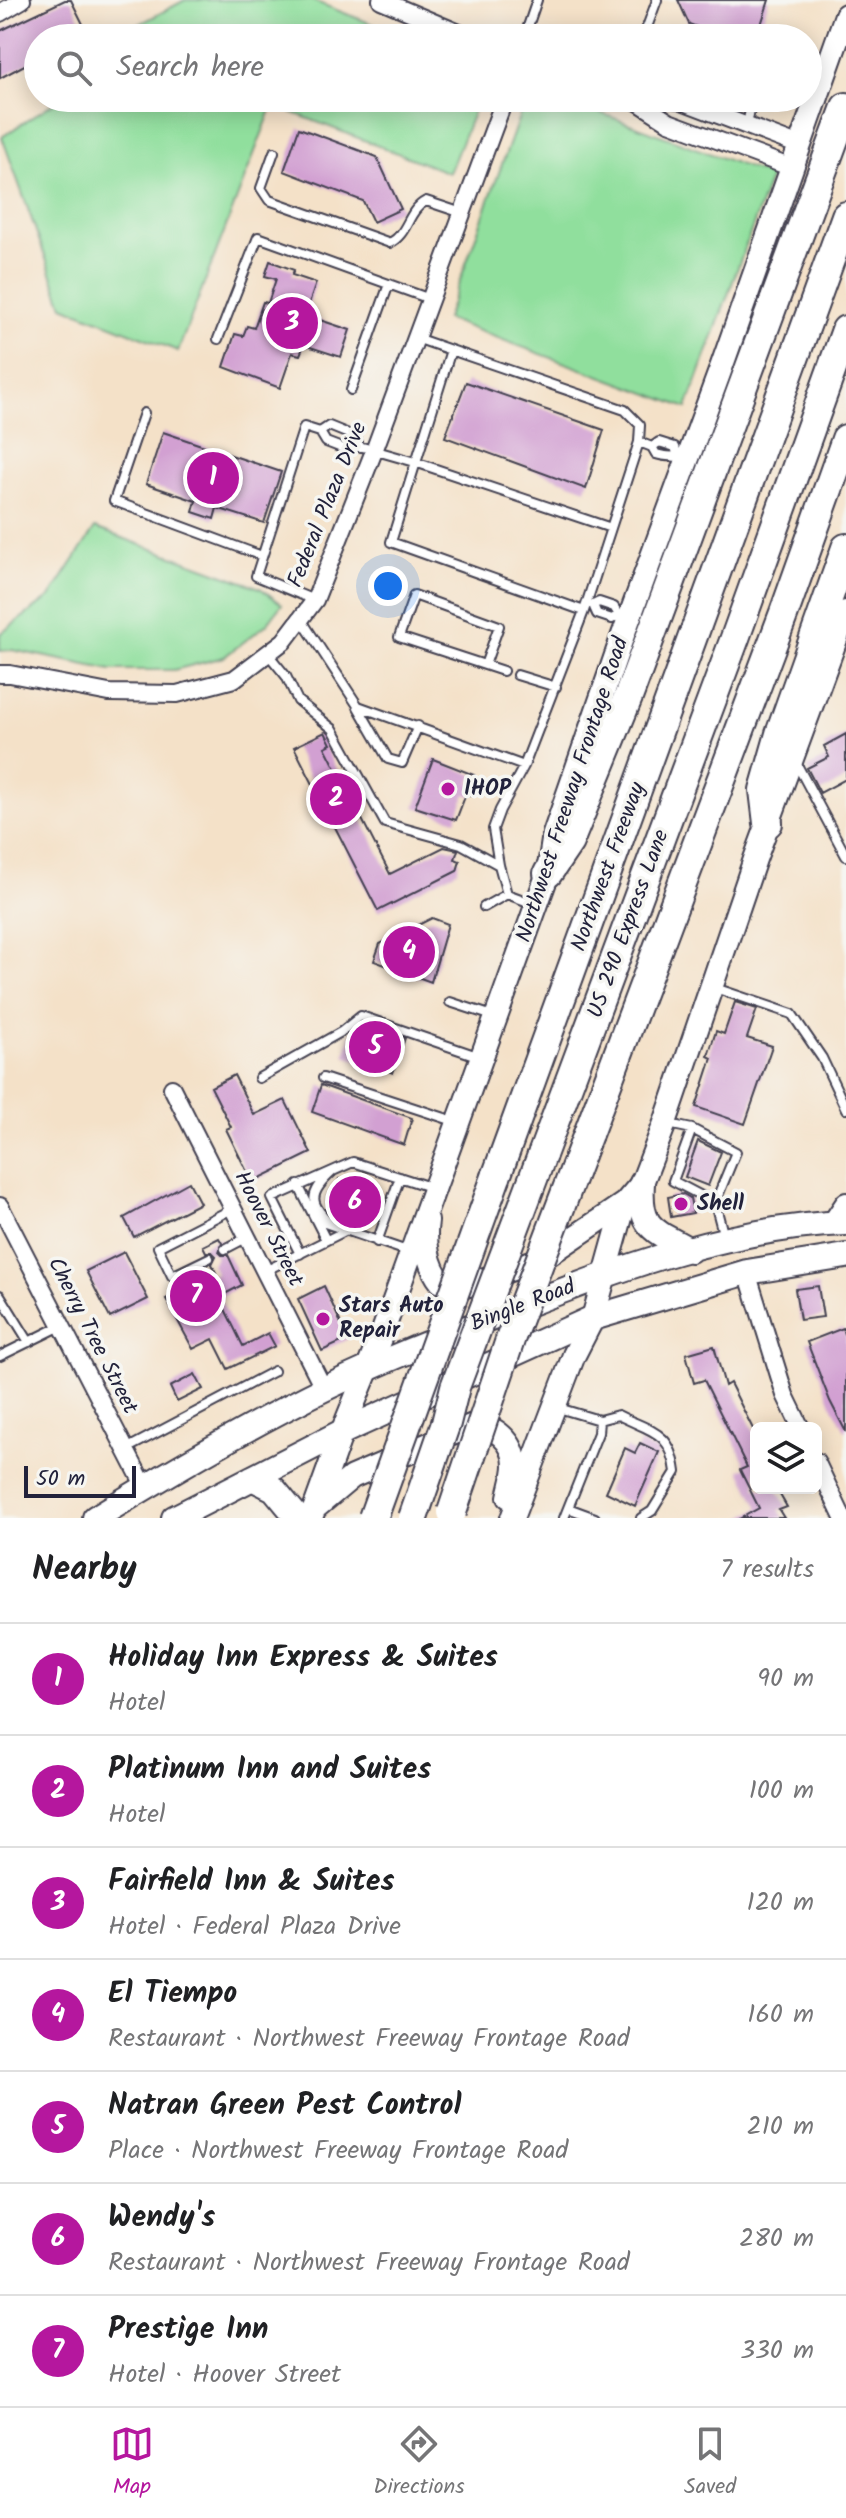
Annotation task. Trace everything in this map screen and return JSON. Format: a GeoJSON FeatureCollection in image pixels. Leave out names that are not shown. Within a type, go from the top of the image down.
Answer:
{"type":"FeatureCollection","features":[{"type":"Feature","properties":{"kind":"highway"},"geometry":{"type":"LineString","coordinates":[[548,873],[569,842],[629,695],[846,107]]}},
{"type":"Feature","properties":{"kind":"highway","name":"Northwest Freeway"},"geometry":{"type":"LineString","coordinates":[[373,1518],[846,216]]}},
{"type":"Feature","properties":{"kind":"highway","name":"US 290 Express Lane"},"geometry":{"type":"LineString","coordinates":[[413,1518],[446,1423],[455,1387],[735,638],[846,330]]}},
{"type":"Feature","properties":{"kind":"highway"},"geometry":{"type":"LineString","coordinates":[[451,1515],[511,1337],[784,613],[846,439]]}},
{"type":"Feature","properties":{"kind":"highway"},"geometry":{"type":"LineString","coordinates":[[768,823],[764,790],[780,734],[846,548]]}},
{"type":"Feature","properties":{"kind":"main road","name":"Northwest Freeway Frontage Road"},"geometry":{"type":"LineString","coordinates":[[822,83],[846,15]]}},
{"type":"Feature","properties":{"kind":"main road","name":"Northwest Freeway Frontage Road"},"geometry":{"type":"LineString","coordinates":[[308,1515],[369,1368],[497,1017],[548,873],[554,834],[624,617],[812,112]]}},
{"type":"Feature","properties":{"kind":"main road"},"geometry":{"type":"LineString","coordinates":[[690,1250],[654,1230],[648,1222],[640,1208],[642,1183],[768,823],[846,612]]}},
{"type":"Feature","properties":{"kind":"main road"},"geometry":{"type":"LineString","coordinates":[[432,1194],[426,1231],[433,1272],[441,1282],[463,1287],[545,1257],[625,1203],[642,1183]]}},
{"type":"Feature","properties":{"kind":"main road"},"geometry":{"type":"LineString","coordinates":[[512,1518],[574,1355],[593,1318],[625,1203]]}},
{"type":"Feature","properties":{"kind":"main road","name":"Bingle Road"},"geometry":{"type":"LineString","coordinates":[[95,1518],[145,1487],[324,1389],[606,1273],[771,1229],[841,1230]]}},
{"type":"Feature","properties":{"kind":"main road"},"geometry":{"type":"LineString","coordinates":[[754,1271],[841,1230]]}},
{"type":"Feature","properties":{"kind":"main road","name":"Bingle Road"},"geometry":{"type":"LineString","coordinates":[[174,1518],[342,1432],[593,1318],[754,1271],[846,1256]]}},
{"type":"Feature","properties":{"kind":"main road"},"geometry":{"type":"LineString","coordinates":[[252,1478],[274,1489],[308,1515],[352,1477],[473,1425],[484,1425],[504,1437],[515,1463],[505,1518]]}},
{"type":"Feature","properties":{"kind":"street"},"geometry":{"type":"LineString","coordinates":[[2,8],[22,0]]}},
{"type":"Feature","properties":{"kind":"street"},"geometry":{"type":"LineString","coordinates":[[381,0],[438,24]]}},
{"type":"Feature","properties":{"kind":"street","name":"Federal Plaza Drive"},"geometry":{"type":"LineString","coordinates":[[0,674],[109,693],[177,694],[234,679],[284,641],[315,600],[366,448],[416,338],[500,112]]}},
{"type":"Feature","properties":{"kind":"street"},"geometry":{"type":"LineString","coordinates":[[654,112],[669,122],[792,168]]}},
{"type":"Feature","properties":{"kind":"street"},"geometry":{"type":"LineString","coordinates":[[710,112],[800,146]]}},
{"type":"Feature","properties":{"kind":"street","name":"Hoover Street"},"geometry":{"type":"LineString","coordinates":[[172,1088],[324,1389]]}},
{"type":"Feature","properties":{"kind":"street"},"geometry":{"type":"LineString","coordinates":[[841,1230],[846,1203]]}},
{"type":"Feature","properties":{"kind":"street","name":"Cherry Tree Street"},"geometry":{"type":"LineString","coordinates":[[0,1206],[145,1487]]}},
{"type":"Feature","properties":{"kind":"street"},"geometry":{"type":"LineString","coordinates":[[754,1271],[785,1395],[798,1422]]}},
{"type":"Feature","properties":{"kind":"street"},"geometry":{"type":"LineString","coordinates":[[822,1474],[843,1518]]}},
{"type":"Feature","properties":{"kind":"lane"},"geometry":{"type":"LineString","coordinates":[[529,24],[537,0]]}},
{"type":"Feature","properties":{"kind":"lane"},"geometry":{"type":"LineString","coordinates":[[648,24],[657,0]]}},
{"type":"Feature","properties":{"kind":"lane"},"geometry":{"type":"LineString","coordinates":[[747,126],[750,112]]}},
{"type":"Feature","properties":{"kind":"lane"},"geometry":{"type":"LineString","coordinates":[[274,152],[261,188],[269,200],[390,243],[404,232],[417,206],[426,201],[462,213]]}},
{"type":"Feature","properties":{"kind":"lane"},"geometry":{"type":"LineString","coordinates":[[218,339],[258,237],[430,299]]}},
{"type":"Feature","properties":{"kind":"lane"},"geometry":{"type":"LineString","coordinates":[[351,390],[389,284]]}},
{"type":"Feature","properties":{"kind":"lane"},"geometry":{"type":"LineString","coordinates":[[416,338],[625,410],[640,425],[639,442],[588,606],[524,766],[493,829],[507,894]]}},
{"type":"Feature","properties":{"kind":"lane"},"geometry":{"type":"LineString","coordinates":[[451,350],[391,542],[588,606],[599,602],[614,607],[624,617]]}},
{"type":"Feature","properties":{"kind":"lane"},"geometry":{"type":"LineString","coordinates":[[144,413],[114,501],[262,556]]}},
{"type":"Feature","properties":{"kind":"lane"},"geometry":{"type":"LineString","coordinates":[[320,432],[329,426],[356,437],[366,448]]}},
{"type":"Feature","properties":{"kind":"lane"},"geometry":{"type":"LineString","coordinates":[[315,600],[256,576],[304,427],[320,432],[326,442],[347,450],[366,448],[415,462],[611,528]]}},
{"type":"Feature","properties":{"kind":"lane"},"geometry":{"type":"LineString","coordinates":[[639,442],[652,447],[659,442],[675,447],[683,458]]}},
{"type":"Feature","properties":{"kind":"lane"},"geometry":{"type":"LineString","coordinates":[[485,665],[499,626],[414,595],[399,637],[503,671]]}},
{"type":"Feature","properties":{"kind":"lane"},"geometry":{"type":"LineString","coordinates":[[301,619],[358,706],[388,759],[402,763],[418,726]]}},
{"type":"Feature","properties":{"kind":"lane"},"geometry":{"type":"LineString","coordinates":[[267,653],[286,676],[298,701],[333,729],[385,823],[461,844],[499,865]]}},
{"type":"Feature","properties":{"kind":"lane"},"geometry":{"type":"LineString","coordinates":[[517,675],[556,687]]}},
{"type":"Feature","properties":{"kind":"lane"},"geometry":{"type":"LineString","coordinates":[[358,706],[524,766]]}},
{"type":"Feature","properties":{"kind":"lane"},"geometry":{"type":"LineString","coordinates":[[793,757],[846,856]]}},
{"type":"Feature","properties":{"kind":"lane"},"geometry":{"type":"LineString","coordinates":[[484,907],[507,894],[537,905]]}},
{"type":"Feature","properties":{"kind":"lane"},"geometry":{"type":"LineString","coordinates":[[711,987],[792,1014],[822,1058],[846,1109]]}},
{"type":"Feature","properties":{"kind":"lane"},"geometry":{"type":"LineString","coordinates":[[450,1002],[497,1017]]}},
{"type":"Feature","properties":{"kind":"lane"},"geometry":{"type":"LineString","coordinates":[[259,1078],[341,1032],[361,1016],[481,1058]]}},
{"type":"Feature","properties":{"kind":"lane"},"geometry":{"type":"LineString","coordinates":[[323,1078],[458,1122]]}},
{"type":"Feature","properties":{"kind":"lane"},"geometry":{"type":"LineString","coordinates":[[665,1123],[692,1129],[736,1152],[715,1203],[725,1241]]}},
{"type":"Feature","properties":{"kind":"lane"},"geometry":{"type":"LineString","coordinates":[[692,1129],[673,1181],[715,1203]]}},
{"type":"Feature","properties":{"kind":"lane"},"geometry":{"type":"LineString","coordinates":[[300,1254],[272,1198],[339,1166],[353,1162],[400,1177],[432,1194]]}},
{"type":"Feature","properties":{"kind":"lane"},"geometry":{"type":"LineString","coordinates":[[339,1166],[323,1180],[314,1197],[321,1214],[342,1230]]}},
{"type":"Feature","properties":{"kind":"lane"},"geometry":{"type":"LineString","coordinates":[[307,1203],[309,1187],[318,1176]]}},
{"type":"Feature","properties":{"kind":"lane"},"geometry":{"type":"LineString","coordinates":[[377,1242],[400,1177]]}},
{"type":"Feature","properties":{"kind":"lane"},"geometry":{"type":"LineString","coordinates":[[298,1185],[326,1240]]}},
{"type":"Feature","properties":{"kind":"lane"},"geometry":{"type":"LineString","coordinates":[[209,1258],[172,1276],[158,1247],[233,1208]]}},
{"type":"Feature","properties":{"kind":"lane"},"geometry":{"type":"LineString","coordinates":[[316,1220],[411,1253]]}},
{"type":"Feature","properties":{"kind":"lane"},"geometry":{"type":"LineString","coordinates":[[265,1271],[342,1230]]}},
{"type":"Feature","properties":{"kind":"lane"},"geometry":{"type":"LineString","coordinates":[[225,1249],[248,1237]]}},
{"type":"Feature","properties":{"kind":"lane"},"geometry":{"type":"LineString","coordinates":[[0,1295],[29,1342]]}},
{"type":"Feature","properties":{"kind":"lane"},"geometry":{"type":"LineString","coordinates":[[0,1356],[62,1326]]}},
{"type":"Feature","properties":{"kind":"lane"},"geometry":{"type":"LineString","coordinates":[[126,1449],[274,1371]]}},
{"type":"Feature","properties":{"kind":"lane"},"geometry":{"type":"LineString","coordinates":[[555,1407],[599,1420],[618,1415],[666,1439],[674,1456],[676,1472],[652,1511],[641,1518]]}},
{"type":"Feature","properties":{"kind":"lane"},"geometry":{"type":"LineString","coordinates":[[564,1518],[598,1433],[599,1420]]}},
{"type":"Feature","properties":{"kind":"lane"},"geometry":{"type":"LineString","coordinates":[[568,1508],[595,1518]]}},
{"type":"Feature","properties":{"kind":"green space"},"geometry":{"type":"Polygon","coordinates":[[[185,0],[311,0],[372,24],[140,24],[185,0]]]}},
{"type":"Feature","properties":{"kind":"green space"},"geometry":{"type":"Polygon","coordinates":[[[40,112],[270,112],[178,351],[63,306],[2,137],[40,112]]]}},
{"type":"Feature","properties":{"kind":"green space"},"geometry":{"type":"Polygon","coordinates":[[[291,112],[473,112],[449,173],[291,112]]]}},
{"type":"Feature","properties":{"kind":"green space"},"geometry":{"type":"Polygon","coordinates":[[[521,112],[598,112],[771,176],[687,408],[446,319],[521,112]]]}},
{"type":"Feature","properties":{"kind":"green space"},"geometry":{"type":"Polygon","coordinates":[[[95,528],[260,588],[282,604],[267,624],[224,657],[174,670],[111,670],[12,650],[0,651],[0,634],[50,597],[95,528]]]}},
{"type":"Feature","properties":{"kind":"building"},"geometry":{"type":"Polygon","coordinates":[[[65,0],[71,0],[83,24],[24,24],[24,65],[0,78],[0,31],[65,0]]]}},
{"type":"Feature","properties":{"kind":"building"},"geometry":{"type":"Polygon","coordinates":[[[678,0],[769,0],[761,24],[689,24],[678,0]]]}},
{"type":"Feature","properties":{"kind":"building"},"geometry":{"type":"Polygon","coordinates":[[[299,128],[377,157],[401,209],[373,222],[363,201],[284,171],[299,128]]]}},
{"type":"Feature","properties":{"kind":"building"},"geometry":{"type":"Polygon","coordinates":[[[270,261],[294,270],[292,275],[316,283],[305,315],[350,330],[341,357],[304,345],[300,355],[292,353],[280,388],[224,367],[235,334],[243,336],[247,326],[254,328],[263,302],[268,303],[276,279],[265,276],[270,261]]]}},
{"type":"Feature","properties":{"kind":"building"},"geometry":{"type":"Polygon","coordinates":[[[466,382],[604,430],[586,489],[445,437],[466,382]]]}},
{"type":"Feature","properties":{"kind":"building"},"geometry":{"type":"Polygon","coordinates":[[[163,432],[281,472],[264,523],[217,508],[214,519],[193,512],[196,501],[146,484],[163,432]]]}},
{"type":"Feature","properties":{"kind":"building"},"geometry":{"type":"Polygon","coordinates":[[[325,732],[331,744],[325,747],[390,874],[444,847],[458,850],[455,859],[460,861],[457,871],[378,911],[294,747],[325,732]]]}},
{"type":"Feature","properties":{"kind":"building"},"geometry":{"type":"Polygon","coordinates":[[[846,734],[846,779],[820,793],[807,768],[829,757],[824,746],[846,734]]]}},
{"type":"Feature","properties":{"kind":"building","name":"IHOP"},"geometry":{"type":"Polygon","coordinates":[[[433,759],[474,775],[470,783],[475,785],[471,796],[466,794],[456,820],[415,807],[433,759]]]}},
{"type":"Feature","properties":{"kind":"building"},"geometry":{"type":"Polygon","coordinates":[[[432,918],[448,924],[431,982],[374,961],[380,944],[432,918]]]}},
{"type":"Feature","properties":{"kind":"building"},"geometry":{"type":"Polygon","coordinates":[[[735,1002],[757,1009],[747,1038],[772,1046],[745,1124],[696,1107],[712,1058],[708,1056],[716,1031],[724,1034],[735,1002]]]}},
{"type":"Feature","properties":{"kind":"building"},"geometry":{"type":"Polygon","coordinates":[[[362,1024],[405,1038],[393,1073],[345,1056],[352,1032],[362,1024]]]}},
{"type":"Feature","properties":{"kind":"building"},"geometry":{"type":"Polygon","coordinates":[[[234,1075],[254,1115],[285,1100],[311,1153],[252,1182],[226,1129],[231,1127],[211,1087],[234,1075]]]}},
{"type":"Feature","properties":{"kind":"building"},"geometry":{"type":"Polygon","coordinates":[[[321,1085],[412,1118],[404,1145],[312,1112],[321,1085]]]}},
{"type":"Feature","properties":{"kind":"building"},"geometry":{"type":"Polygon","coordinates":[[[698,1141],[721,1152],[708,1186],[685,1177],[698,1141]]]}},
{"type":"Feature","properties":{"kind":"building"},"geometry":{"type":"Polygon","coordinates":[[[339,1179],[381,1192],[371,1224],[329,1211],[339,1179]]]}},
{"type":"Feature","properties":{"kind":"building"},"geometry":{"type":"Polygon","coordinates":[[[189,1182],[200,1203],[134,1237],[124,1218],[189,1182]]]}},
{"type":"Feature","properties":{"kind":"building"},"geometry":{"type":"Polygon","coordinates":[[[683,1194],[690,1198],[693,1213],[671,1217],[668,1197],[683,1194]]]}},
{"type":"Feature","properties":{"kind":"building"},"geometry":{"type":"Polygon","coordinates":[[[219,1238],[222,1243],[219,1252],[228,1255],[242,1285],[219,1297],[243,1346],[268,1333],[275,1346],[228,1369],[213,1339],[193,1349],[166,1299],[216,1273],[212,1264],[216,1256],[206,1252],[203,1246],[219,1238]]]}},
{"type":"Feature","properties":{"kind":"building"},"geometry":{"type":"Polygon","coordinates":[[[124,1252],[148,1299],[110,1318],[86,1271],[124,1252]]]}},
{"type":"Feature","properties":{"kind":"building","name":"Stars Auto Repair"},"geometry":{"type":"Polygon","coordinates":[[[324,1286],[348,1339],[322,1351],[298,1299],[324,1286]]]}},
{"type":"Feature","properties":{"kind":"building"},"geometry":{"type":"Polygon","coordinates":[[[818,1286],[823,1317],[800,1320],[795,1289],[818,1286]]]}},
{"type":"Feature","properties":{"kind":"building"},"geometry":{"type":"Polygon","coordinates":[[[843,1328],[846,1337],[846,1432],[807,1342],[843,1328]]]}},
{"type":"Feature","properties":{"kind":"building"},"geometry":{"type":"Polygon","coordinates":[[[714,1346],[725,1386],[730,1383],[750,1423],[750,1490],[740,1470],[747,1467],[704,1380],[694,1383],[686,1354],[714,1346]]]}},
{"type":"Feature","properties":{"kind":"building"},"geometry":{"type":"Polygon","coordinates":[[[195,1374],[203,1389],[177,1402],[170,1387],[195,1374]]]}},
{"type":"Feature","properties":{"kind":"building"},"geometry":{"type":"Polygon","coordinates":[[[640,1443],[659,1452],[635,1506],[606,1492],[625,1448],[635,1453],[640,1443]]]}},
{"type":"Feature","properties":{"kind":"building"},"geometry":{"type":"Polygon","coordinates":[[[752,1494],[779,1494],[787,1507],[779,1510],[784,1518],[741,1518],[759,1508],[752,1494]]]}},
{"type":"Feature","properties":{"kind":"place","name":"Fairfield Inn & Suites"},"geometry":{"type":"Point","coordinates":[292,323]}},
{"type":"Feature","properties":{"kind":"place","name":"Holiday Inn Express & Suites"},"geometry":{"type":"Point","coordinates":[213,478]}},
{"type":"Feature","properties":{"kind":"place","name":"IHOP"},"geometry":{"type":"Point","coordinates":[448,789]}},
{"type":"Feature","properties":{"kind":"place","name":"Platinum Inn and Suites"},"geometry":{"type":"Point","coordinates":[336,799]}},
{"type":"Feature","properties":{"kind":"place","name":"El Tiempo"},"geometry":{"type":"Point","coordinates":[409,952]}},
{"type":"Feature","properties":{"kind":"place","name":"Natran Green Pest Control"},"geometry":{"type":"Point","coordinates":[375,1047]}},
{"type":"Feature","properties":{"kind":"place","name":"Wendy's"},"geometry":{"type":"Point","coordinates":[355,1202]}},
{"type":"Feature","properties":{"kind":"place","name":"Shell"},"geometry":{"type":"Point","coordinates":[681,1204]}},
{"type":"Feature","properties":{"kind":"place","name":"Prestige Inn"},"geometry":{"type":"Point","coordinates":[196,1296]}},
{"type":"Feature","properties":{"kind":"place","name":"Stars Auto Repair"},"geometry":{"type":"Point","coordinates":[323,1319]}}]}
